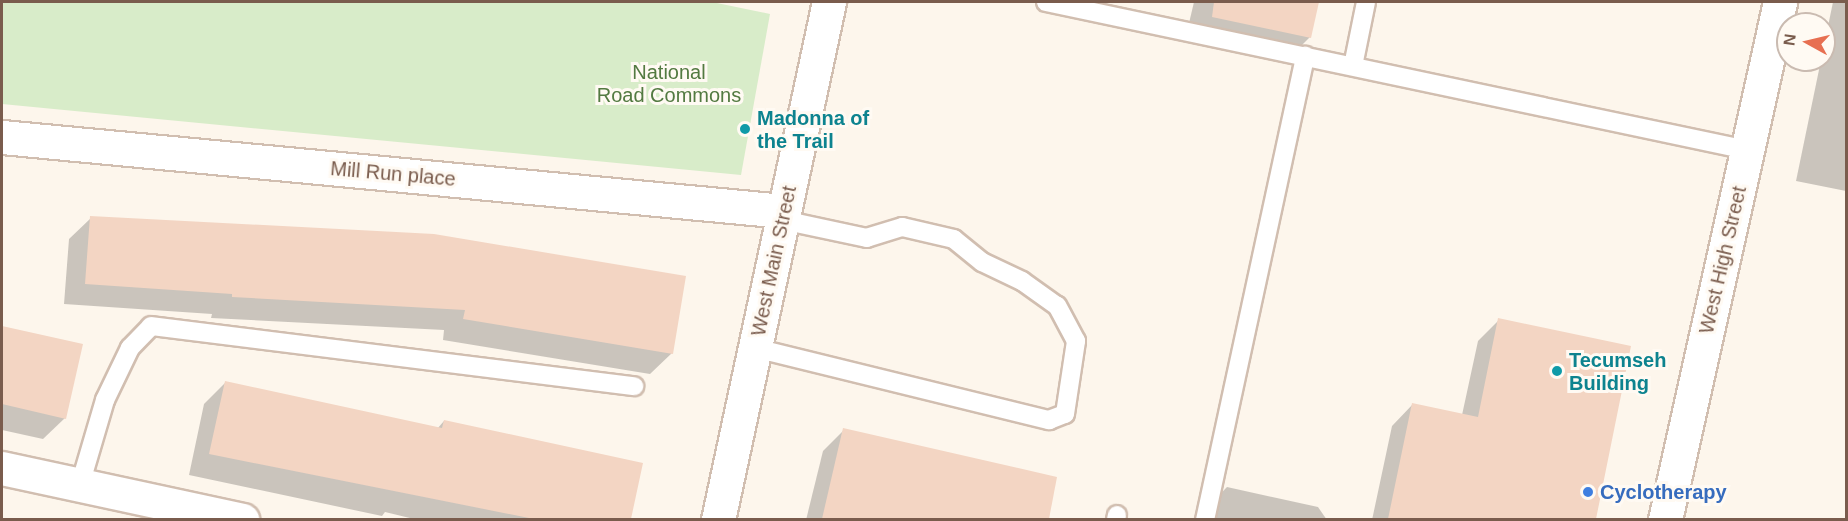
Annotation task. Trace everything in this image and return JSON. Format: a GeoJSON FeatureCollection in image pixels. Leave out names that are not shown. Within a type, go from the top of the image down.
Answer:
{"type":"FeatureCollection","features":[{"type":"Feature","properties":{"kind":"street","name":"West Main Street"},"geometry":{"type":"LineString","coordinates":[[718,519],[829,2]]}},
{"type":"Feature","properties":{"kind":"street","name":"West High Street"},"geometry":{"type":"LineString","coordinates":[[1665,519],[1780,2]]}},
{"type":"Feature","properties":{"kind":"street","name":"Mill Run place"},"geometry":{"type":"LineString","coordinates":[[2,137],[783,216]]}},
{"type":"Feature","properties":{"kind":"street"},"geometry":{"type":"LineString","coordinates":[[2,468],[242,519]]}},
{"type":"Feature","properties":{"kind":"lane"},"geometry":{"type":"LineString","coordinates":[[1046,2],[1747,150]]}},
{"type":"Feature","properties":{"kind":"lane"},"geometry":{"type":"LineString","coordinates":[[1353,66],[1366,2]]}},
{"type":"Feature","properties":{"kind":"lane"},"geometry":{"type":"LineString","coordinates":[[1205,519],[1305,56]]}},
{"type":"Feature","properties":{"kind":"lane"},"geometry":{"type":"LineString","coordinates":[[755,348],[1049,420],[1065,414],[1076,341],[1057,306],[1022,281],[982,262],[954,239],[902,227],[867,238],[783,216]]}},
{"type":"Feature","properties":{"kind":"lane"},"geometry":{"type":"LineString","coordinates":[[80,485],[105,400],[130,348],[151,326],[634,386]]}},
{"type":"Feature","properties":{"kind":"green space","name":"National Road Commons"},"geometry":{"type":"Polygon","coordinates":[[[2,2],[712,2],[770,14],[741,175],[2,104],[2,2]]]}},
{"type":"Feature","properties":{"kind":"building"},"geometry":{"type":"Polygon","coordinates":[[[1214,2],[1319,2],[1311,38],[1212,17],[1214,2]]]}},
{"type":"Feature","properties":{"kind":"building"},"geometry":{"type":"Polygon","coordinates":[[[90,216],[434,234],[686,276],[673,354],[463,319],[465,310],[232,297],[232,294],[85,284],[90,216]]]}},
{"type":"Feature","properties":{"kind":"building"},"geometry":{"type":"Polygon","coordinates":[[[1498,318],[1631,346],[1596,519],[1388,519],[1412,403],[1478,417],[1498,318]]]}},
{"type":"Feature","properties":{"kind":"building"},"geometry":{"type":"Polygon","coordinates":[[[2,326],[83,344],[66,419],[2,404],[2,326]]]}},
{"type":"Feature","properties":{"kind":"building"},"geometry":{"type":"Polygon","coordinates":[[[225,381],[442,428],[444,420],[643,463],[631,519],[534,519],[209,454],[225,381]]]}},
{"type":"Feature","properties":{"kind":"building"},"geometry":{"type":"Polygon","coordinates":[[[843,428],[1057,477],[1049,519],[822,519],[843,428]]]}},
{"type":"Feature","properties":{"kind":"place","name":"Madonna of the Trail"},"geometry":{"type":"Point","coordinates":[745,129]}},
{"type":"Feature","properties":{"kind":"place","name":"Tecumseh Building"},"geometry":{"type":"Point","coordinates":[1557,371]}},
{"type":"Feature","properties":{"kind":"place","name":"Cyclotherapy"},"geometry":{"type":"Point","coordinates":[1588,492]}}]}
